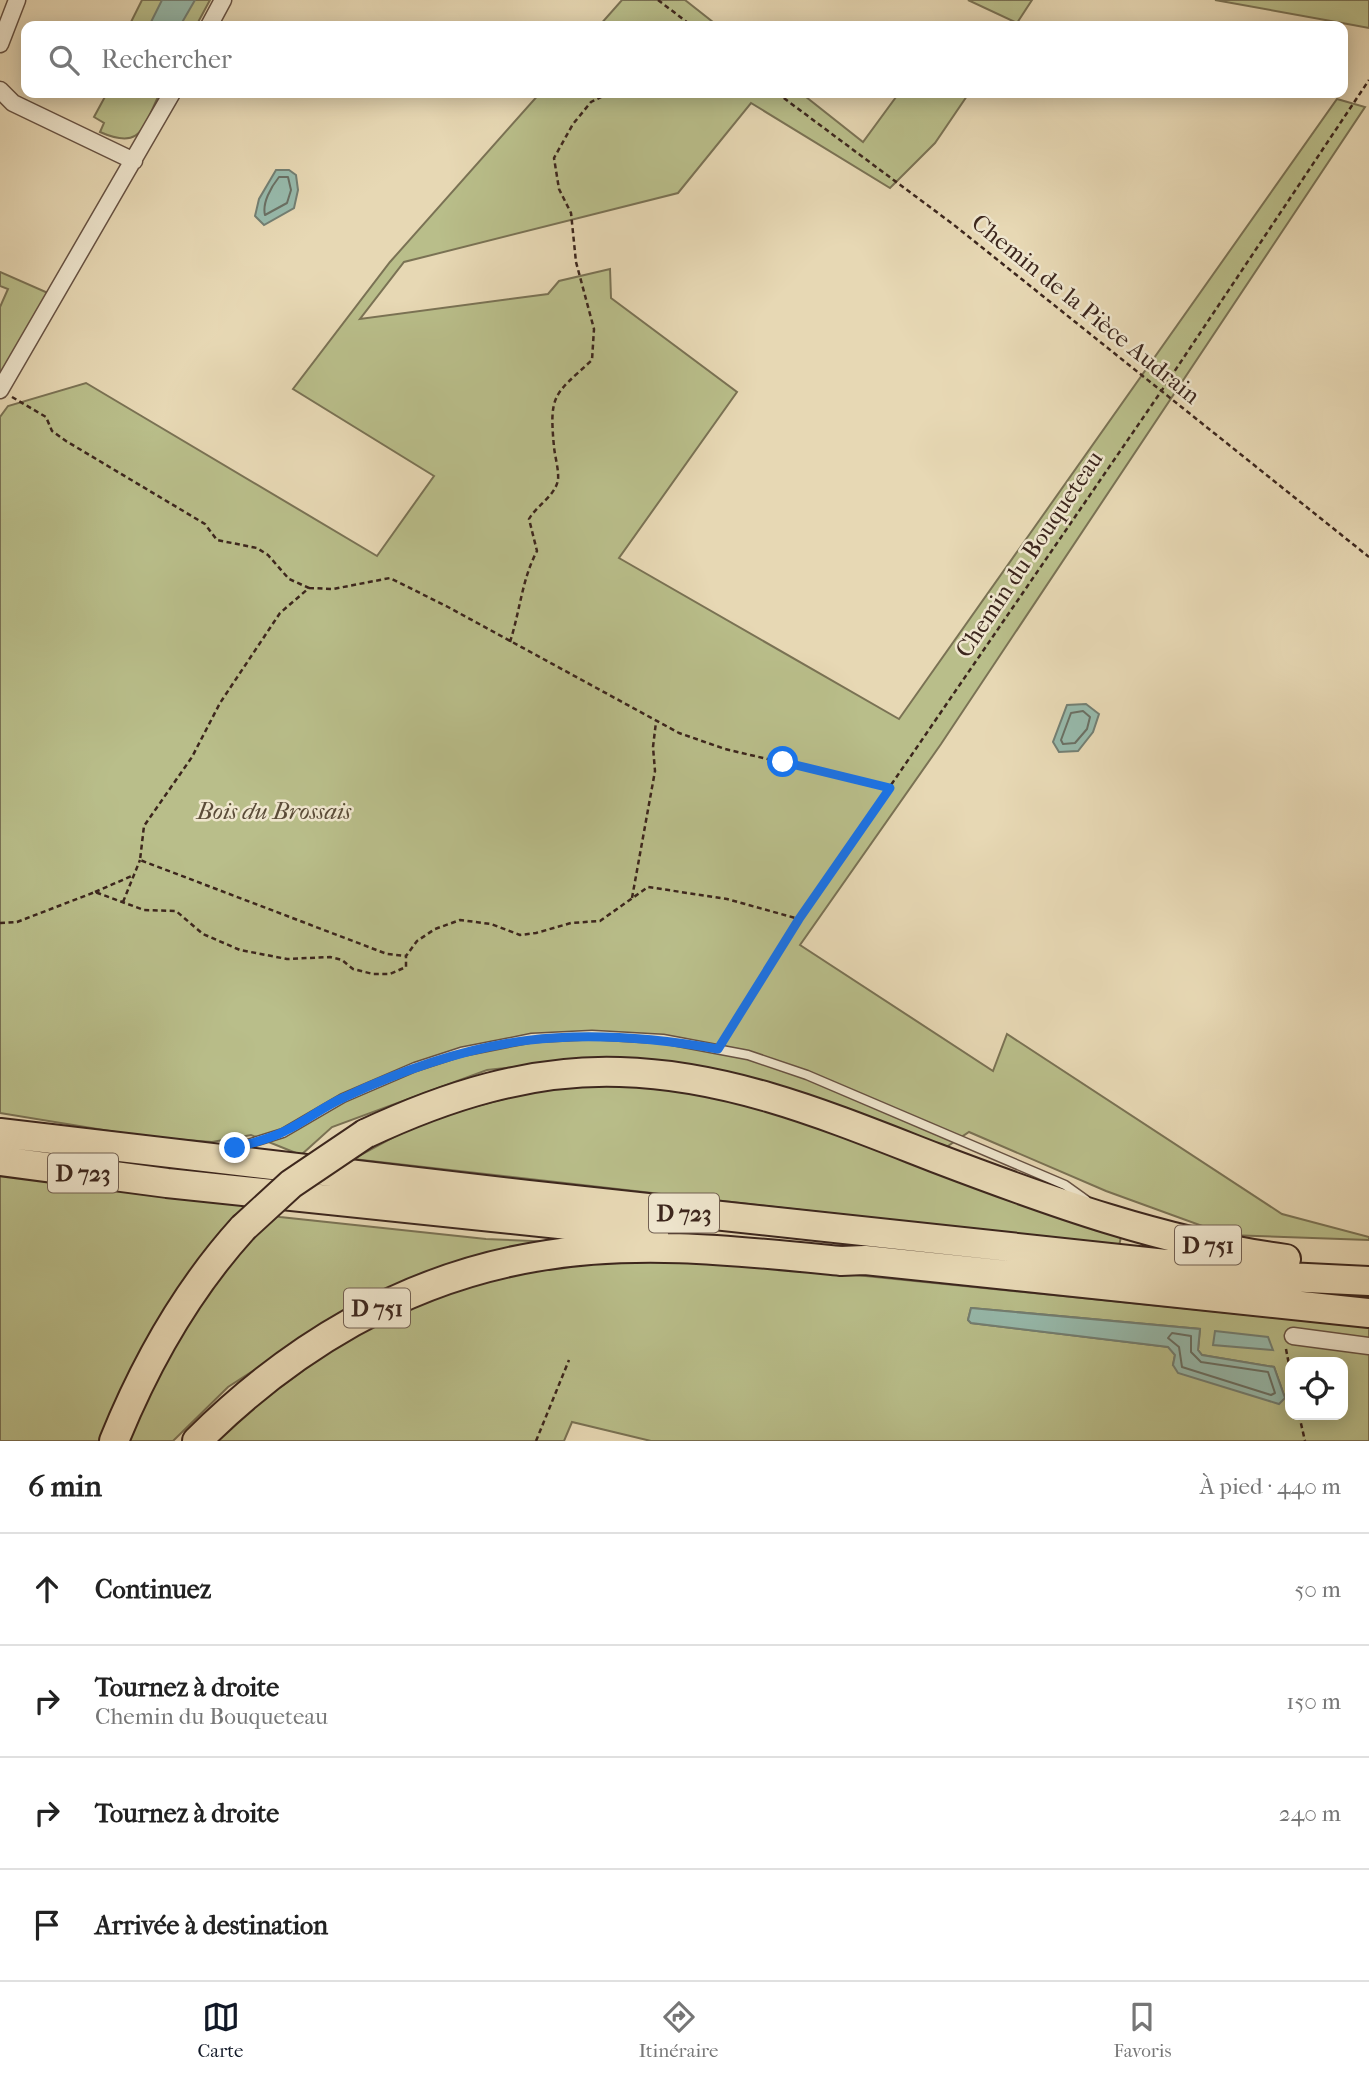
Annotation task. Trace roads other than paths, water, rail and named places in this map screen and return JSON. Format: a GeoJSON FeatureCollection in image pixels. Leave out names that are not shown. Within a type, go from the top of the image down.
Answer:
{"type":"FeatureCollection","features":[{"type":"Feature","properties":{"kind":"highway","name":"D 751"},"geometry":{"type":"LineString","coordinates":[[114,1441],[148,1367],[182,1304],[243,1228],[290,1184],[365,1134],[460,1095],[514,1081],[598,1072],[668,1075],[730,1086],[809,1109],[1052,1201],[1117,1222],[1247,1253],[1369,1272]]}},
{"type":"Feature","properties":{"kind":"highway","name":"D 723"},"geometry":{"type":"LineString","coordinates":[[0,1133],[224,1161],[1274,1276],[1369,1281]]}},
{"type":"Feature","properties":{"kind":"highway","name":"D 723"},"geometry":{"type":"LineString","coordinates":[[0,1161],[180,1184],[794,1248],[865,1260],[1369,1312]]}},
{"type":"Feature","properties":{"kind":"highway","name":"D 751"},"geometry":{"type":"LineString","coordinates":[[197,1441],[248,1392],[342,1327],[404,1296],[488,1268],[535,1257],[638,1248],[697,1249],[841,1261],[865,1260]]}},
{"type":"Feature","properties":{"kind":"street"},"geometry":{"type":"LineString","coordinates":[[0,44],[17,0]]}},
{"type":"Feature","properties":{"kind":"street"},"geometry":{"type":"LineString","coordinates":[[212,21],[223,0]]}},
{"type":"Feature","properties":{"kind":"street"},"geometry":{"type":"LineString","coordinates":[[0,90],[13,103],[134,161]]}},
{"type":"Feature","properties":{"kind":"street"},"geometry":{"type":"LineString","coordinates":[[5,393],[169,98]]}},
{"type":"Feature","properties":{"kind":"street"},"geometry":{"type":"LineString","coordinates":[[1293,1336],[1369,1346]]}},
{"type":"Feature","properties":{"kind":"lane"},"geometry":{"type":"LineString","coordinates":[[224,1161],[235,1148],[283,1133],[343,1098],[415,1067],[461,1052],[532,1038],[592,1035],[663,1039],[748,1055],[807,1075],[1065,1185],[1117,1222]]}},
{"type":"Feature","properties":{"kind":"water"},"geometry":{"type":"Polygon","coordinates":[[[162,0],[195,0],[183,21],[152,21],[162,0]]]}},
{"type":"Feature","properties":{"kind":"water"},"geometry":{"type":"Polygon","coordinates":[[[276,170],[289,170],[296,175],[298,190],[294,208],[264,225],[255,216],[259,199],[276,170]]]}},
{"type":"Feature","properties":{"kind":"water"},"geometry":{"type":"Polygon","coordinates":[[[1086,704],[1099,714],[1093,732],[1078,751],[1059,752],[1053,742],[1067,705],[1086,704]]]}},
{"type":"Feature","properties":{"kind":"water"},"geometry":{"type":"Polygon","coordinates":[[[971,1308],[1200,1329],[1198,1350],[1202,1355],[1274,1367],[1285,1398],[1279,1404],[1178,1373],[1173,1365],[1175,1355],[1168,1347],[971,1323],[968,1320],[971,1308]]]}},
{"type":"Feature","properties":{"kind":"water"},"geometry":{"type":"Polygon","coordinates":[[[1215,1331],[1268,1337],[1273,1350],[1213,1345],[1215,1331]]]}},
{"type":"Feature","properties":{"kind":"park label","name":"Bois du Brossais"},"geometry":{"type":"Point","coordinates":[274,811]}}]}
